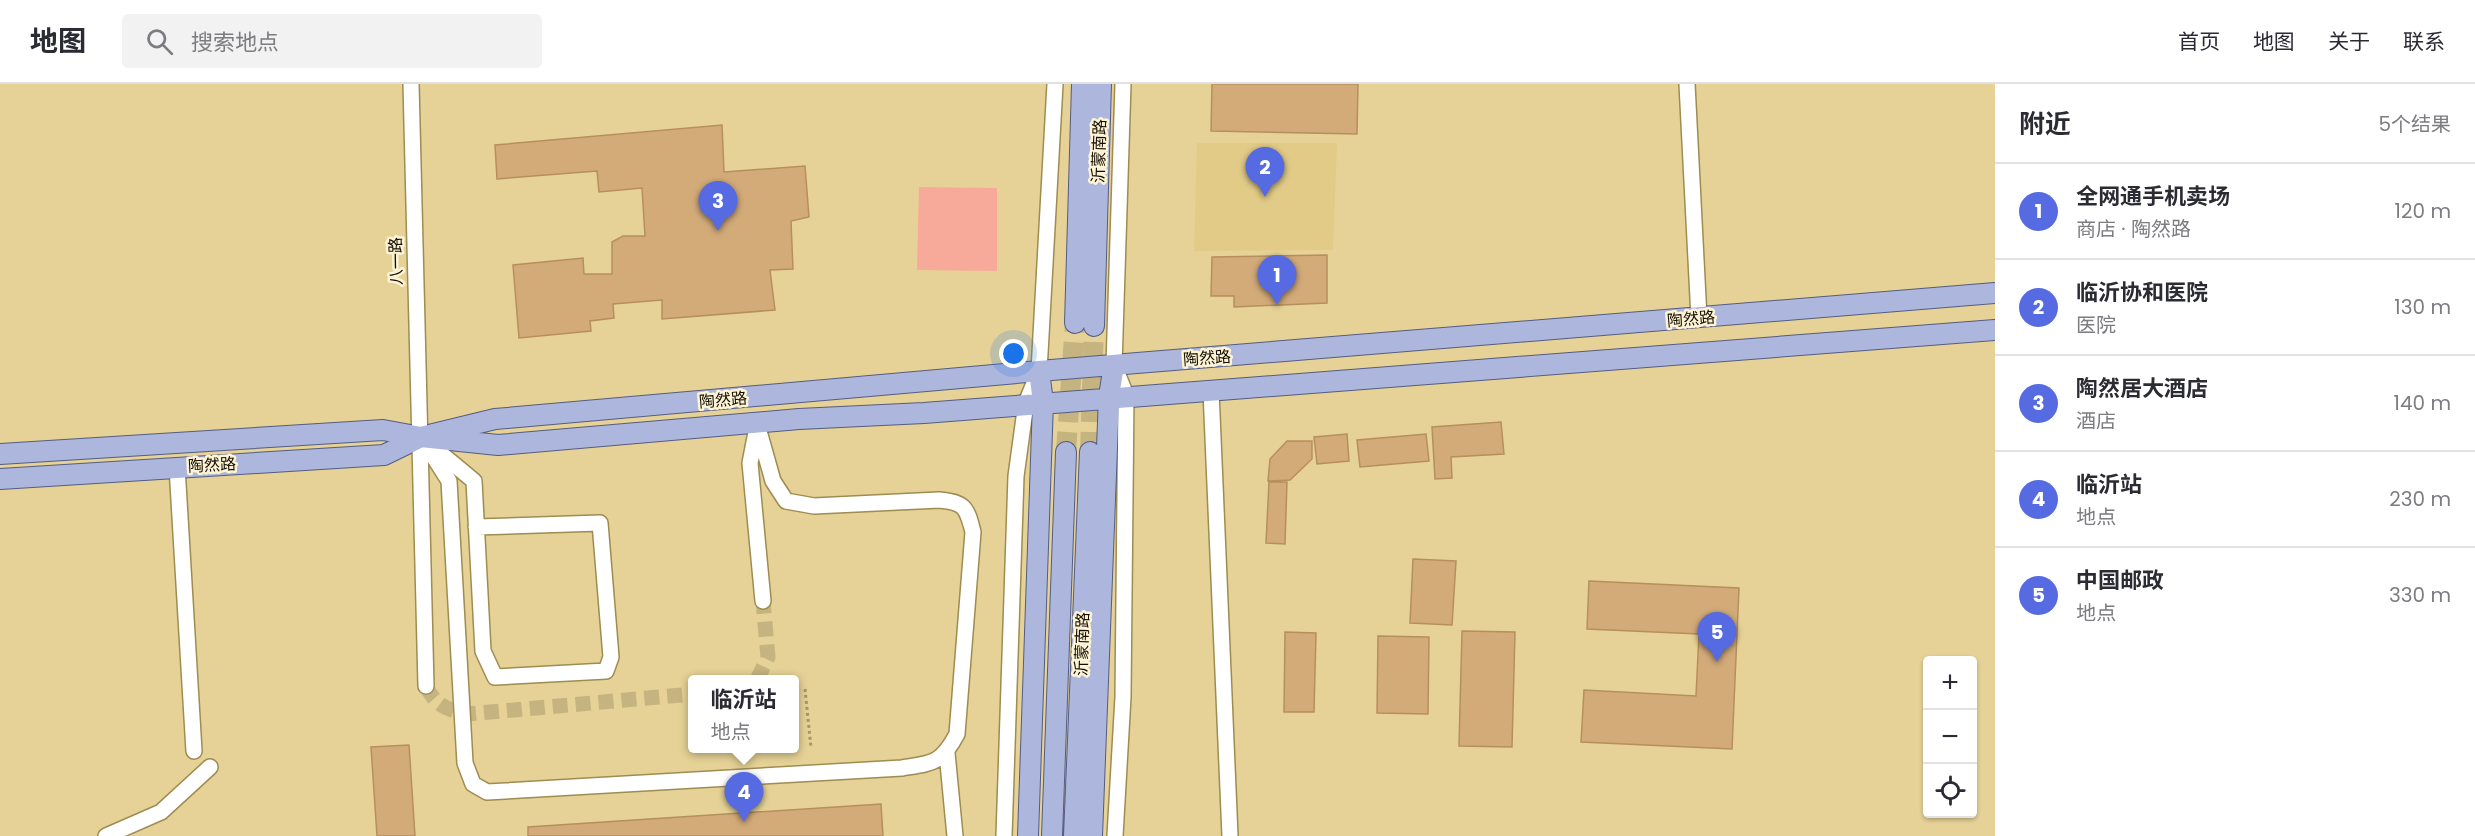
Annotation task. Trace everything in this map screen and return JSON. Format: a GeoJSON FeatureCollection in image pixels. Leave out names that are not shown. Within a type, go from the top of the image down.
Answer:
{"type":"FeatureCollection","features":[{"type":"Feature","properties":{"kind":"main road","name":"沂蒙南路"},"geometry":{"type":"LineString","coordinates":[[1082,84],[1084,325],[1101,84]]}},
{"type":"Feature","properties":{"kind":"main road","name":"陶然路"},"geometry":{"type":"LineString","coordinates":[[0,479],[384,455],[421,437],[495,419],[1039,371],[1995,293]]}},
{"type":"Feature","properties":{"kind":"main road","name":"陶然路"},"geometry":{"type":"LineString","coordinates":[[0,453],[383,430],[421,437],[498,445],[1034,402],[1211,391],[1995,330]]}},
{"type":"Feature","properties":{"kind":"main road"},"geometry":{"type":"LineString","coordinates":[[1092,836],[1118,396],[1114,365]]}},
{"type":"Feature","properties":{"kind":"main road"},"geometry":{"type":"LineString","coordinates":[[1028,836],[1034,402],[1039,371]]}},
{"type":"Feature","properties":{"kind":"main road","name":"沂蒙南路"},"geometry":{"type":"LineString","coordinates":[[1052,836],[1066,452]]}},
{"type":"Feature","properties":{"kind":"main road","name":"沂蒙南路"},"geometry":{"type":"LineString","coordinates":[[1074,836],[1090,452]]}},
{"type":"Feature","properties":{"kind":"street","name":"八一路"},"geometry":{"type":"LineString","coordinates":[[411,84],[426,686]]}},
{"type":"Feature","properties":{"kind":"street"},"geometry":{"type":"LineString","coordinates":[[1039,371],[1055,84]]}},
{"type":"Feature","properties":{"kind":"street"},"geometry":{"type":"LineString","coordinates":[[1114,365],[1123,84]]}},
{"type":"Feature","properties":{"kind":"street"},"geometry":{"type":"LineString","coordinates":[[1688,84],[1699,318]]}},
{"type":"Feature","properties":{"kind":"street"},"geometry":{"type":"LineString","coordinates":[[1211,391],[1230,836]]}},
{"type":"Feature","properties":{"kind":"street"},"geometry":{"type":"LineString","coordinates":[[1115,836],[1123,697],[1118,396]]}},
{"type":"Feature","properties":{"kind":"street"},"geometry":{"type":"LineString","coordinates":[[1004,836],[1016,476],[1034,402]]}},
{"type":"Feature","properties":{"kind":"street"},"geometry":{"type":"LineString","coordinates":[[421,437],[449,481],[465,763],[473,784],[487,792],[902,768],[935,763],[947,753],[957,734],[973,532],[968,512],[957,501],[814,506],[786,501],[773,481],[757,424]]}},
{"type":"Feature","properties":{"kind":"street"},"geometry":{"type":"LineString","coordinates":[[757,424],[750,463],[763,601]]}},
{"type":"Feature","properties":{"kind":"street"},"geometry":{"type":"LineString","coordinates":[[421,437],[474,481],[476,527],[483,651],[495,678],[606,671],[611,657],[600,523],[476,527]]}},
{"type":"Feature","properties":{"kind":"street"},"geometry":{"type":"LineString","coordinates":[[177,467],[194,751]]}},
{"type":"Feature","properties":{"kind":"street"},"geometry":{"type":"LineString","coordinates":[[947,753],[955,836]]}},
{"type":"Feature","properties":{"kind":"street"},"geometry":{"type":"LineString","coordinates":[[106,836],[161,812],[210,767]]}},
{"type":"Feature","properties":{"kind":"path"},"geometry":{"type":"LineString","coordinates":[[806,689],[811,748]]}},
{"type":"Feature","properties":{"kind":"shaded area"},"geometry":{"type":"Polygon","coordinates":[[[1197,143],[1337,143],[1333,250],[1194,251],[1197,143]]]}},
{"type":"Feature","properties":{"kind":"shaded area"},"geometry":{"type":"Polygon","coordinates":[[[919,187],[997,188],[997,271],[917,270],[919,187]]]}},
{"type":"Feature","properties":{"kind":"building"},"geometry":{"type":"Polygon","coordinates":[[[1212,84],[1358,84],[1357,134],[1211,131],[1212,84]]]}},
{"type":"Feature","properties":{"kind":"building"},"geometry":{"type":"Polygon","coordinates":[[[722,125],[724,172],[805,166],[809,217],[791,221],[793,269],[770,270],[775,310],[662,319],[662,300],[613,304],[614,318],[590,321],[591,331],[519,338],[513,265],[583,258],[584,274],[612,274],[612,242],[623,236],[645,236],[642,188],[599,192],[597,171],[497,179],[495,145],[722,125]]]}},
{"type":"Feature","properties":{"kind":"building"},"geometry":{"type":"Polygon","coordinates":[[[1327,255],[1327,303],[1234,307],[1234,296],[1211,296],[1212,257],[1327,255]]]}},
{"type":"Feature","properties":{"kind":"building"},"geometry":{"type":"Polygon","coordinates":[[[1501,422],[1504,454],[1451,457],[1452,478],[1435,479],[1432,427],[1501,422]]]}},
{"type":"Feature","properties":{"kind":"building"},"geometry":{"type":"Polygon","coordinates":[[[1347,434],[1349,461],[1317,464],[1314,437],[1347,434]]]}},
{"type":"Feature","properties":{"kind":"building"},"geometry":{"type":"Polygon","coordinates":[[[1426,434],[1429,461],[1360,467],[1357,440],[1426,434]]]}},
{"type":"Feature","properties":{"kind":"building"},"geometry":{"type":"Polygon","coordinates":[[[1287,441],[1312,441],[1312,459],[1290,480],[1268,481],[1270,459],[1287,441]]]}},
{"type":"Feature","properties":{"kind":"building"},"geometry":{"type":"Polygon","coordinates":[[[1269,482],[1287,482],[1285,544],[1266,543],[1269,482]]]}},
{"type":"Feature","properties":{"kind":"building"},"geometry":{"type":"Polygon","coordinates":[[[1413,559],[1456,561],[1452,625],[1410,623],[1413,559]]]}},
{"type":"Feature","properties":{"kind":"building"},"geometry":{"type":"Polygon","coordinates":[[[1589,581],[1739,588],[1732,749],[1581,742],[1584,690],[1696,696],[1699,634],[1587,629],[1589,581]]]}},
{"type":"Feature","properties":{"kind":"building"},"geometry":{"type":"Polygon","coordinates":[[[1462,631],[1515,632],[1512,747],[1459,746],[1462,631]]]}},
{"type":"Feature","properties":{"kind":"building"},"geometry":{"type":"Polygon","coordinates":[[[1285,632],[1316,633],[1314,712],[1284,712],[1285,632]]]}},
{"type":"Feature","properties":{"kind":"building"},"geometry":{"type":"Polygon","coordinates":[[[1378,636],[1429,637],[1428,714],[1377,713],[1378,636]]]}},
{"type":"Feature","properties":{"kind":"building"},"geometry":{"type":"Polygon","coordinates":[[[409,745],[415,836],[377,836],[371,747],[409,745]]]}},
{"type":"Feature","properties":{"kind":"building"},"geometry":{"type":"Polygon","coordinates":[[[881,804],[883,836],[528,836],[528,827],[881,804]]]}},
{"type":"Feature","properties":{"kind":"tunnel"},"geometry":{"type":"LineString","coordinates":[[1066,452],[1075,323]]}},
{"type":"Feature","properties":{"kind":"tunnel"},"geometry":{"type":"LineString","coordinates":[[1090,452],[1094,326]]}},
{"type":"Feature","properties":{"kind":"tunnel"},"geometry":{"type":"LineString","coordinates":[[759,675],[768,657],[763,601]]}},
{"type":"Feature","properties":{"kind":"tunnel"},"geometry":{"type":"LineString","coordinates":[[426,686],[438,703],[454,711],[468,714],[688,694]]}},
{"type":"Feature","properties":{"kind":"place","name":"临沂协和医院"},"geometry":{"type":"Point","coordinates":[1265,197]}},
{"type":"Feature","properties":{"kind":"place","name":"陶然居大酒店"},"geometry":{"type":"Point","coordinates":[718,231]}},
{"type":"Feature","properties":{"kind":"place","name":"全网通手机卖场"},"geometry":{"type":"Point","coordinates":[1277,305]}},
{"type":"Feature","properties":{"kind":"place","name":"中国邮政"},"geometry":{"type":"Point","coordinates":[1717,662]}},
{"type":"Feature","properties":{"kind":"place","name":"临沂站"},"geometry":{"type":"Point","coordinates":[744,822]}}]}
